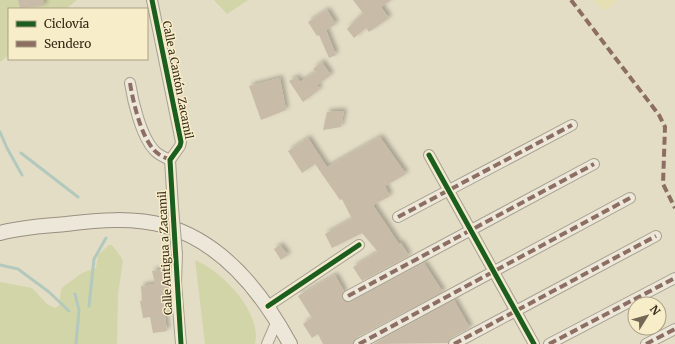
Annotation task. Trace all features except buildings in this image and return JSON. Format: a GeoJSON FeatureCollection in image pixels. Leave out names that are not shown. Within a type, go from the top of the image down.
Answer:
{"type":"FeatureCollection","features":[{"type":"Feature","properties":{"kind":"main road"},"geometry":{"type":"LineString","coordinates":[[0,234],[24,228],[106,220],[136,221],[166,226],[185,233],[210,248],[234,267],[268,306],[290,344]]}},
{"type":"Feature","properties":{"kind":"street","name":"Calle a Cantón Zacamil"},"geometry":{"type":"LineString","coordinates":[[152,0],[181,142],[180,146],[170,160]]}},
{"type":"Feature","properties":{"kind":"street"},"geometry":{"type":"LineString","coordinates":[[130,84],[135,110],[150,145],[156,152],[170,160]]}},
{"type":"Feature","properties":{"kind":"street"},"geometry":{"type":"LineString","coordinates":[[398,217],[572,125]]}},
{"type":"Feature","properties":{"kind":"street"},"geometry":{"type":"LineString","coordinates":[[429,155],[534,344]]}},
{"type":"Feature","properties":{"kind":"street","name":"Calle Antigua a Zacamil"},"geometry":{"type":"LineString","coordinates":[[170,160],[177,254],[176,283],[181,344]]}},
{"type":"Feature","properties":{"kind":"street"},"geometry":{"type":"LineString","coordinates":[[348,296],[470,229],[594,164]]}},
{"type":"Feature","properties":{"kind":"street"},"geometry":{"type":"LineString","coordinates":[[359,344],[630,198]]}},
{"type":"Feature","properties":{"kind":"street"},"geometry":{"type":"LineString","coordinates":[[454,344],[515,310],[656,236]]}},
{"type":"Feature","properties":{"kind":"street"},"geometry":{"type":"LineString","coordinates":[[268,306],[359,246]]}},
{"type":"Feature","properties":{"kind":"street"},"geometry":{"type":"LineString","coordinates":[[549,344],[675,278]]}},
{"type":"Feature","properties":{"kind":"street"},"geometry":{"type":"LineString","coordinates":[[267,344],[278,321]]}},
{"type":"Feature","properties":{"kind":"street"},"geometry":{"type":"LineString","coordinates":[[646,344],[675,329]]}},
{"type":"Feature","properties":{"kind":"shaded area"},"geometry":{"type":"Polygon","coordinates":[[[593,0],[618,0],[604,11],[593,0]]]}},
{"type":"Feature","properties":{"kind":"green space"},"geometry":{"type":"Polygon","coordinates":[[[0,0],[77,0],[67,8],[8,8],[8,56],[0,62],[0,0]]]}},
{"type":"Feature","properties":{"kind":"green space"},"geometry":{"type":"Polygon","coordinates":[[[214,0],[248,0],[227,14],[214,0]]]}},
{"type":"Feature","properties":{"kind":"green space"},"geometry":{"type":"Polygon","coordinates":[[[109,245],[112,245],[123,260],[118,294],[117,344],[0,344],[0,282],[32,288],[47,304],[55,308],[59,306],[61,290],[63,287],[82,273],[96,268],[98,255],[109,245]]]}},
{"type":"Feature","properties":{"kind":"green space"},"geometry":{"type":"Polygon","coordinates":[[[195,260],[206,265],[217,273],[238,294],[252,319],[256,332],[255,344],[205,344],[195,260]]]}},
{"type":"Feature","properties":{"kind":"waterway"},"geometry":{"type":"LineString","coordinates":[[0,132],[22,175]]}},
{"type":"Feature","properties":{"kind":"waterway"},"geometry":{"type":"LineString","coordinates":[[21,153],[78,197]]}},
{"type":"Feature","properties":{"kind":"waterway"},"geometry":{"type":"LineString","coordinates":[[89,306],[94,259],[106,238]]}},
{"type":"Feature","properties":{"kind":"waterway"},"geometry":{"type":"LineString","coordinates":[[0,265],[18,269],[49,292],[69,311]]}},
{"type":"Feature","properties":{"kind":"waterway"},"geometry":{"type":"LineString","coordinates":[[75,294],[79,310],[76,344]]}},
{"type":"Feature","properties":{"kind":"marked path"},"geometry":{"type":"LineString","coordinates":[[571,0],[659,115],[665,127],[663,184],[675,208]]}},
{"type":"Feature","properties":{"kind":"marked path"},"geometry":{"type":"LineString","coordinates":[[130,83],[141,128],[149,144],[161,156],[170,160],[172,157]]}},
{"type":"Feature","properties":{"kind":"marked path"},"geometry":{"type":"LineString","coordinates":[[398,217],[572,125]]}},
{"type":"Feature","properties":{"kind":"marked path"},"geometry":{"type":"LineString","coordinates":[[348,296],[594,164]]}},
{"type":"Feature","properties":{"kind":"marked path"},"geometry":{"type":"LineString","coordinates":[[359,344],[630,198]]}},
{"type":"Feature","properties":{"kind":"marked path"},"geometry":{"type":"LineString","coordinates":[[454,344],[656,236]]}},
{"type":"Feature","properties":{"kind":"marked path"},"geometry":{"type":"LineString","coordinates":[[549,344],[675,278]]}},
{"type":"Feature","properties":{"kind":"marked path"},"geometry":{"type":"LineString","coordinates":[[646,344],[675,329]]}},
{"type":"Feature","properties":{"kind":"cycle path"},"geometry":{"type":"LineString","coordinates":[[152,0],[181,142],[180,146],[170,160],[181,344]]}},
{"type":"Feature","properties":{"kind":"cycle path"},"geometry":{"type":"LineString","coordinates":[[429,155],[534,344]]}},
{"type":"Feature","properties":{"kind":"cycle path"},"geometry":{"type":"LineString","coordinates":[[268,306],[359,245]]}}]}
